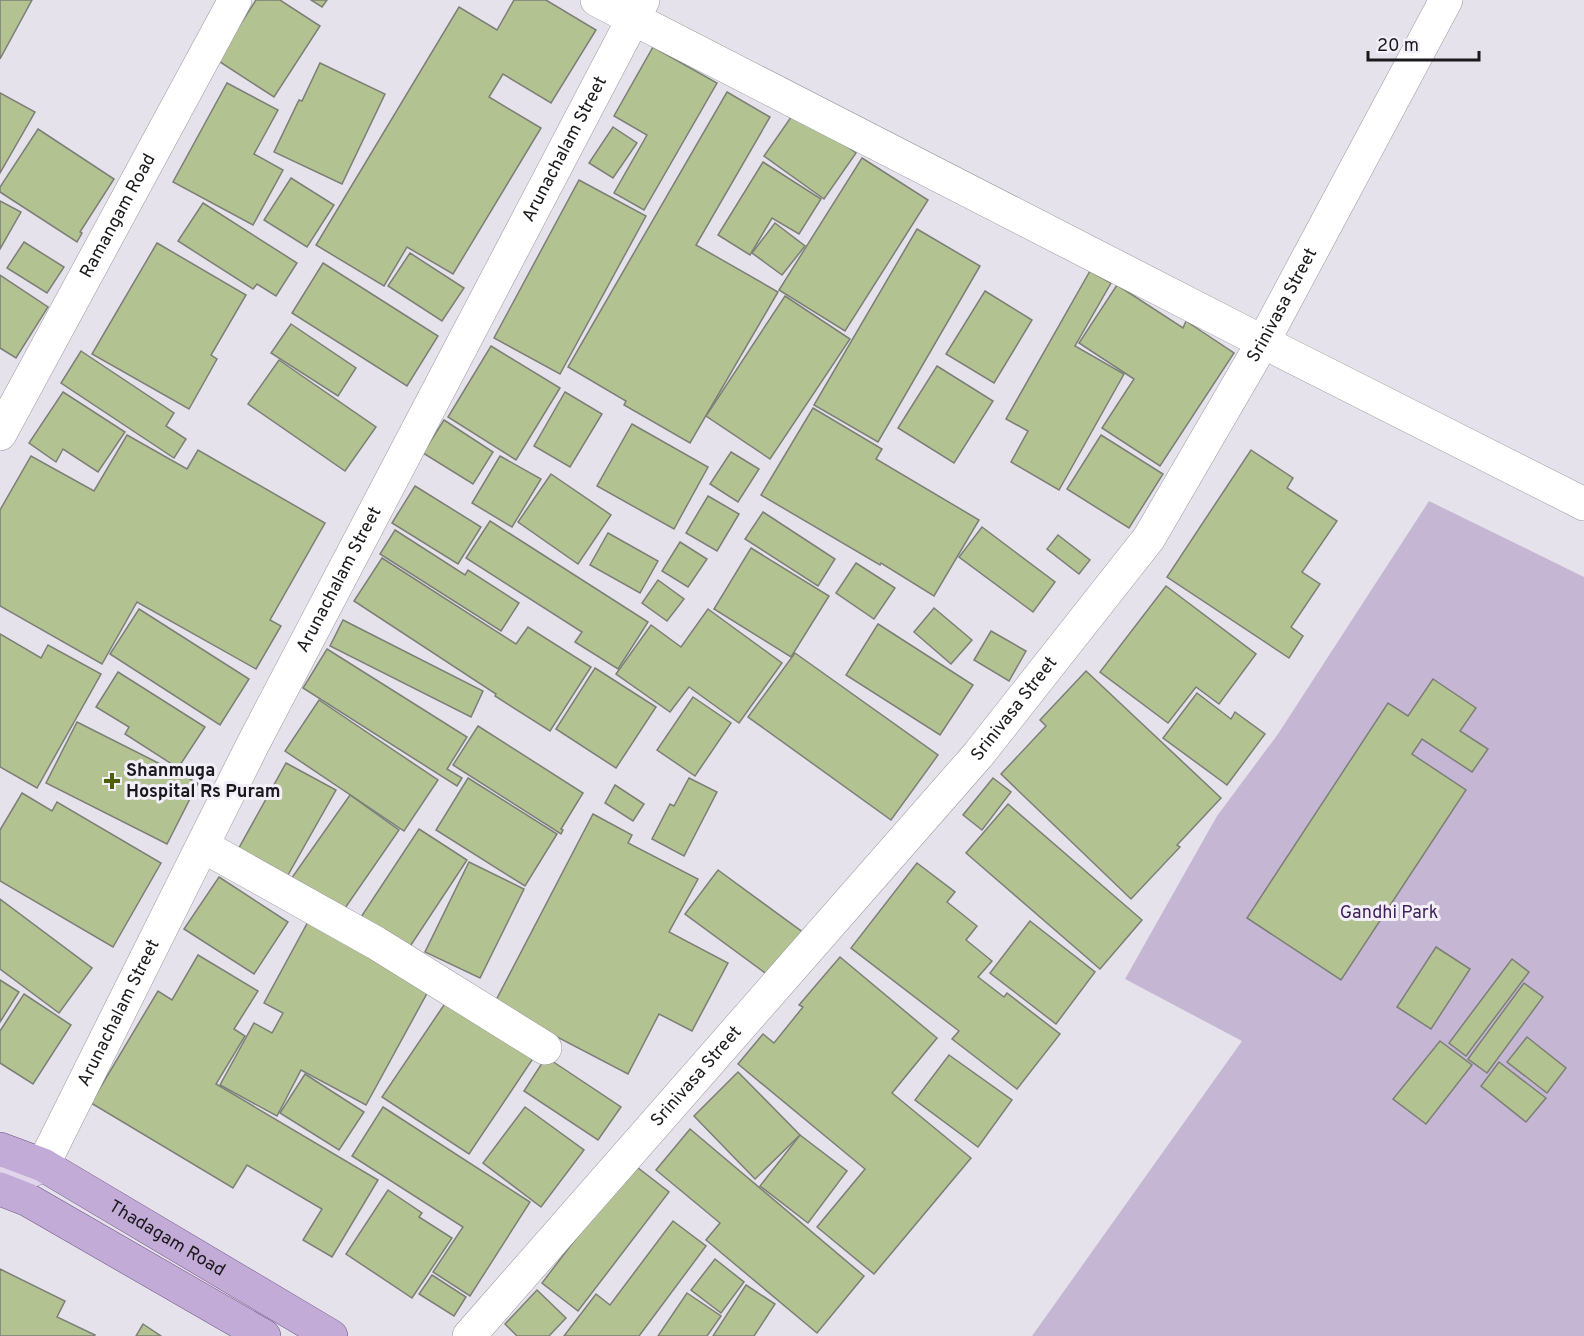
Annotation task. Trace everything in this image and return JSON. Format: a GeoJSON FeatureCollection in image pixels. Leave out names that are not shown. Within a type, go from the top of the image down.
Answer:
{"type":"FeatureCollection","features":[{"type":"Feature","properties":{"kind":"main road","name":"Thadagam Road"},"geometry":{"type":"LineString","coordinates":[[0,1149],[44,1165],[332,1336]]}},
{"type":"Feature","properties":{"kind":"main road","name":"Thadagam Road"},"geometry":{"type":"LineString","coordinates":[[0,1187],[28,1200],[264,1336]]}},
{"type":"Feature","properties":{"kind":"street","name":"Ramangam Road"},"geometry":{"type":"LineString","coordinates":[[0,434],[235,0]]}},
{"type":"Feature","properties":{"kind":"street"},"geometry":{"type":"LineString","coordinates":[[597,0],[638,10],[1263,342],[1584,504]]}},
{"type":"Feature","properties":{"kind":"street","name":"Srinivasa Street"},"geometry":{"type":"LineString","coordinates":[[469,1336],[978,755],[1149,538],[1263,342],[1446,0]]}},
{"type":"Feature","properties":{"kind":"street","name":"Arunachalam Street"},"geometry":{"type":"LineString","coordinates":[[44,1165],[258,734],[638,10]]}},
{"type":"Feature","properties":{"kind":"street"},"geometry":{"type":"LineString","coordinates":[[203,846],[376,943],[545,1048]]}},
{"type":"Feature","properties":{"kind":"street"},"geometry":{"type":"LineString","coordinates":[[0,1187],[44,1165]]}},
{"type":"Feature","properties":{"kind":"green space","name":"Gandhi Park"},"geometry":{"type":"Polygon","coordinates":[[[1429,501],[1584,577],[1584,1336],[1032,1336],[1242,1041],[1125,979],[1217,816],[1278,734],[1429,501]]]}},
{"type":"Feature","properties":{"kind":"building"},"geometry":{"type":"Polygon","coordinates":[[[0,0],[32,0],[0,59],[0,0]]]}},
{"type":"Feature","properties":{"kind":"building"},"geometry":{"type":"Polygon","coordinates":[[[256,0],[280,0],[320,26],[274,97],[217,60],[256,0]]]}},
{"type":"Feature","properties":{"kind":"building"},"geometry":{"type":"Polygon","coordinates":[[[311,0],[327,0],[322,7],[311,0]]]}},
{"type":"Feature","properties":{"kind":"building"},"geometry":{"type":"Polygon","coordinates":[[[514,0],[546,0],[596,30],[551,103],[503,74],[489,97],[541,128],[453,274],[407,247],[384,286],[316,245],[459,7],[497,30],[514,0]]]}},
{"type":"Feature","properties":{"kind":"building"},"geometry":{"type":"Polygon","coordinates":[[[653,47],[717,83],[644,210],[614,193],[647,135],[614,116],[653,47]]]}},
{"type":"Feature","properties":{"kind":"building"},"geometry":{"type":"Polygon","coordinates":[[[320,63],[385,94],[342,184],[274,152],[320,63]]]}},
{"type":"Feature","properties":{"kind":"building"},"geometry":{"type":"Polygon","coordinates":[[[227,83],[278,110],[254,154],[283,170],[253,225],[173,182],[227,83]]]}},
{"type":"Feature","properties":{"kind":"building"},"geometry":{"type":"Polygon","coordinates":[[[727,92],[770,117],[696,245],[778,292],[690,443],[624,405],[626,401],[568,367],[727,92]]]}},
{"type":"Feature","properties":{"kind":"building"},"geometry":{"type":"Polygon","coordinates":[[[0,93],[35,112],[0,173],[0,93]]]}},
{"type":"Feature","properties":{"kind":"building"},"geometry":{"type":"Polygon","coordinates":[[[796,110],[856,153],[824,199],[764,156],[796,110]]]}},
{"type":"Feature","properties":{"kind":"building"},"geometry":{"type":"Polygon","coordinates":[[[613,127],[637,143],[613,178],[589,163],[613,127]]]}},
{"type":"Feature","properties":{"kind":"building"},"geometry":{"type":"Polygon","coordinates":[[[38,129],[114,179],[80,232],[82,233],[77,242],[0,192],[0,187],[38,129]]]}},
{"type":"Feature","properties":{"kind":"building"},"geometry":{"type":"Polygon","coordinates":[[[862,158],[928,200],[845,331],[779,290],[862,158]]]}},
{"type":"Feature","properties":{"kind":"building"},"geometry":{"type":"Polygon","coordinates":[[[763,162],[821,199],[799,234],[772,218],[750,255],[718,235],[763,162]]]}},
{"type":"Feature","properties":{"kind":"building"},"geometry":{"type":"Polygon","coordinates":[[[291,178],[334,205],[307,247],[264,220],[291,178]]]}},
{"type":"Feature","properties":{"kind":"building"},"geometry":{"type":"Polygon","coordinates":[[[579,180],[646,216],[560,374],[494,338],[579,180]]]}},
{"type":"Feature","properties":{"kind":"building"},"geometry":{"type":"Polygon","coordinates":[[[0,201],[21,212],[0,249],[0,201]]]}},
{"type":"Feature","properties":{"kind":"building"},"geometry":{"type":"Polygon","coordinates":[[[203,203],[297,263],[276,296],[257,284],[253,289],[178,241],[203,203]]]}},
{"type":"Feature","properties":{"kind":"building"},"geometry":{"type":"Polygon","coordinates":[[[775,223],[805,246],[782,275],[752,253],[775,223]]]}},
{"type":"Feature","properties":{"kind":"building"},"geometry":{"type":"Polygon","coordinates":[[[917,229],[980,266],[878,442],[814,405],[917,229]]]}},
{"type":"Feature","properties":{"kind":"building"},"geometry":{"type":"Polygon","coordinates":[[[24,242],[64,267],[47,293],[7,268],[24,242]]]}},
{"type":"Feature","properties":{"kind":"building"},"geometry":{"type":"Polygon","coordinates":[[[157,243],[246,295],[211,355],[217,359],[189,409],[92,354],[157,243]]]}},
{"type":"Feature","properties":{"kind":"building"},"geometry":{"type":"Polygon","coordinates":[[[410,253],[464,288],[442,321],[388,286],[410,253]]]}},
{"type":"Feature","properties":{"kind":"building"},"geometry":{"type":"Polygon","coordinates":[[[323,263],[438,336],[407,386],[292,313],[323,263]]]}},
{"type":"Feature","properties":{"kind":"building"},"geometry":{"type":"Polygon","coordinates":[[[1090,271],[1111,283],[1075,346],[1124,374],[1059,490],[1011,462],[1028,431],[1006,419],[1090,271]]]}},
{"type":"Feature","properties":{"kind":"building"},"geometry":{"type":"Polygon","coordinates":[[[0,275],[48,307],[16,358],[0,348],[0,275]]]}},
{"type":"Feature","properties":{"kind":"building"},"geometry":{"type":"Polygon","coordinates":[[[1117,285],[1183,328],[1186,321],[1234,353],[1160,466],[1102,428],[1134,379],[1079,343],[1117,285]]]}},
{"type":"Feature","properties":{"kind":"building"},"geometry":{"type":"Polygon","coordinates":[[[985,291],[1032,320],[994,383],[946,354],[985,291]]]}},
{"type":"Feature","properties":{"kind":"building"},"geometry":{"type":"Polygon","coordinates":[[[785,296],[850,339],[770,459],[706,416],[785,296]]]}},
{"type":"Feature","properties":{"kind":"building"},"geometry":{"type":"Polygon","coordinates":[[[291,324],[356,368],[338,396],[271,353],[291,324]]]}},
{"type":"Feature","properties":{"kind":"building"},"geometry":{"type":"Polygon","coordinates":[[[491,346],[560,388],[516,460],[448,417],[491,346]]]}},
{"type":"Feature","properties":{"kind":"building"},"geometry":{"type":"Polygon","coordinates":[[[81,351],[174,413],[166,426],[186,439],[174,458],[61,383],[81,351]]]}},
{"type":"Feature","properties":{"kind":"building"},"geometry":{"type":"Polygon","coordinates":[[[279,360],[376,427],[345,471],[248,404],[279,360]]]}},
{"type":"Feature","properties":{"kind":"building"},"geometry":{"type":"Polygon","coordinates":[[[937,366],[993,401],[954,463],[898,428],[937,366]]]}},
{"type":"Feature","properties":{"kind":"building"},"geometry":{"type":"Polygon","coordinates":[[[63,392],[125,432],[98,472],[63,449],[56,462],[29,443],[63,392]]]}},
{"type":"Feature","properties":{"kind":"building"},"geometry":{"type":"Polygon","coordinates":[[[565,392],[602,414],[570,467],[534,446],[565,392]]]}},
{"type":"Feature","properties":{"kind":"building"},"geometry":{"type":"Polygon","coordinates":[[[813,408],[882,449],[876,459],[979,520],[934,596],[761,495],[813,408]]]}},
{"type":"Feature","properties":{"kind":"building"},"geometry":{"type":"Polygon","coordinates":[[[444,420],[493,452],[473,484],[423,453],[444,420]]]}},
{"type":"Feature","properties":{"kind":"building"},"geometry":{"type":"Polygon","coordinates":[[[632,424],[708,467],[674,529],[597,486],[632,424]]]}},
{"type":"Feature","properties":{"kind":"building"},"geometry":{"type":"Polygon","coordinates":[[[127,435],[187,469],[198,450],[325,523],[270,620],[281,626],[256,669],[137,602],[102,664],[0,606],[0,510],[31,456],[94,491],[127,435]]]}},
{"type":"Feature","properties":{"kind":"building"},"geometry":{"type":"Polygon","coordinates":[[[1101,435],[1163,474],[1129,528],[1067,489],[1101,435]]]}},
{"type":"Feature","properties":{"kind":"building"},"geometry":{"type":"Polygon","coordinates":[[[1251,450],[1293,478],[1287,488],[1337,521],[1302,572],[1320,584],[1291,627],[1303,636],[1289,658],[1167,577],[1251,450]]]}},
{"type":"Feature","properties":{"kind":"building"},"geometry":{"type":"Polygon","coordinates":[[[731,452],[759,469],[738,502],[710,484],[731,452]]]}},
{"type":"Feature","properties":{"kind":"building"},"geometry":{"type":"Polygon","coordinates":[[[500,456],[541,479],[512,527],[472,503],[500,456]]]}},
{"type":"Feature","properties":{"kind":"building"},"geometry":{"type":"Polygon","coordinates":[[[551,474],[611,515],[578,564],[518,522],[551,474]]]}},
{"type":"Feature","properties":{"kind":"building"},"geometry":{"type":"Polygon","coordinates":[[[415,486],[481,527],[458,564],[392,523],[415,486]]]}},
{"type":"Feature","properties":{"kind":"building"},"geometry":{"type":"Polygon","coordinates":[[[708,496],[739,514],[717,551],[686,533],[708,496]]]}},
{"type":"Feature","properties":{"kind":"building"},"geometry":{"type":"Polygon","coordinates":[[[763,512],[835,559],[818,586],[745,539],[763,512]]]}},
{"type":"Feature","properties":{"kind":"building"},"geometry":{"type":"Polygon","coordinates":[[[490,521],[648,622],[618,669],[575,642],[582,632],[466,558],[490,521]]]}},
{"type":"Feature","properties":{"kind":"building"},"geometry":{"type":"Polygon","coordinates":[[[982,527],[1055,582],[1033,612],[959,557],[982,527]]]}},
{"type":"Feature","properties":{"kind":"building"},"geometry":{"type":"Polygon","coordinates":[[[395,530],[465,575],[468,570],[519,603],[501,631],[380,554],[395,530]]]}},
{"type":"Feature","properties":{"kind":"building"},"geometry":{"type":"Polygon","coordinates":[[[608,533],[658,561],[640,593],[590,565],[608,533]]]}},
{"type":"Feature","properties":{"kind":"building"},"geometry":{"type":"Polygon","coordinates":[[[1058,535],[1090,560],[1079,574],[1047,549],[1058,535]]]}},
{"type":"Feature","properties":{"kind":"building"},"geometry":{"type":"Polygon","coordinates":[[[680,542],[707,559],[688,587],[662,571],[680,542]]]}},
{"type":"Feature","properties":{"kind":"building"},"geometry":{"type":"Polygon","coordinates":[[[751,548],[829,596],[791,657],[714,609],[751,548]]]}},
{"type":"Feature","properties":{"kind":"building"},"geometry":{"type":"Polygon","coordinates":[[[382,558],[516,644],[528,627],[591,667],[550,731],[354,601],[382,558]]]}},
{"type":"Feature","properties":{"kind":"building"},"geometry":{"type":"Polygon","coordinates":[[[856,563],[895,588],[874,619],[836,593],[856,563]]]}},
{"type":"Feature","properties":{"kind":"building"},"geometry":{"type":"Polygon","coordinates":[[[658,580],[684,599],[667,621],[642,603],[658,580]]]}},
{"type":"Feature","properties":{"kind":"building"},"geometry":{"type":"Polygon","coordinates":[[[1166,586],[1256,654],[1219,704],[1196,687],[1168,723],[1100,672],[1166,586]]]}},
{"type":"Feature","properties":{"kind":"building"},"geometry":{"type":"Polygon","coordinates":[[[934,608],[972,640],[951,664],[914,632],[934,608]]]}},
{"type":"Feature","properties":{"kind":"building"},"geometry":{"type":"Polygon","coordinates":[[[139,609],[249,679],[220,725],[110,654],[139,609]]]}},
{"type":"Feature","properties":{"kind":"building"},"geometry":{"type":"Polygon","coordinates":[[[708,609],[782,663],[739,723],[689,687],[670,712],[616,674],[651,625],[681,647],[708,609]]]}},
{"type":"Feature","properties":{"kind":"building"},"geometry":{"type":"Polygon","coordinates":[[[343,620],[483,691],[471,717],[330,646],[343,620]]]}},
{"type":"Feature","properties":{"kind":"building"},"geometry":{"type":"Polygon","coordinates":[[[878,624],[973,685],[940,735],[846,675],[878,624]]]}},
{"type":"Feature","properties":{"kind":"building"},"geometry":{"type":"Polygon","coordinates":[[[991,631],[1026,651],[1009,681],[974,660],[991,631]]]}},
{"type":"Feature","properties":{"kind":"building"},"geometry":{"type":"Polygon","coordinates":[[[0,634],[41,658],[48,645],[101,674],[37,788],[0,767],[0,634]]]}},
{"type":"Feature","properties":{"kind":"building"},"geometry":{"type":"Polygon","coordinates":[[[327,649],[467,737],[447,769],[462,778],[457,786],[303,688],[327,649]]]}},
{"type":"Feature","properties":{"kind":"building"},"geometry":{"type":"Polygon","coordinates":[[[795,653],[938,755],[891,820],[748,717],[795,653]]]}},
{"type":"Feature","properties":{"kind":"building"},"geometry":{"type":"Polygon","coordinates":[[[595,668],[656,707],[616,768],[556,729],[595,668]]]}},
{"type":"Feature","properties":{"kind":"building"},"geometry":{"type":"Polygon","coordinates":[[[1086,671],[1221,798],[1177,845],[1180,847],[1131,899],[1001,774],[1046,726],[1040,720],[1086,671]]]}},
{"type":"Feature","properties":{"kind":"building"},"geometry":{"type":"Polygon","coordinates":[[[118,672],[205,727],[178,768],[125,734],[129,727],[96,707],[118,672]]]}},
{"type":"Feature","properties":{"kind":"building"},"geometry":{"type":"Polygon","coordinates":[[[1433,679],[1476,708],[1460,731],[1488,749],[1472,772],[1422,739],[1412,754],[1466,790],[1341,980],[1247,918],[1388,703],[1408,716],[1433,679]]]}},
{"type":"Feature","properties":{"kind":"building"},"geometry":{"type":"Polygon","coordinates":[[[1197,693],[1231,719],[1235,712],[1265,734],[1227,785],[1163,738],[1197,693]]]}},
{"type":"Feature","properties":{"kind":"building"},"geometry":{"type":"Polygon","coordinates":[[[693,697],[731,723],[695,776],[657,750],[693,697]]]}},
{"type":"Feature","properties":{"kind":"building"},"geometry":{"type":"Polygon","coordinates":[[[319,700],[438,780],[404,831],[285,751],[319,700]]]}},
{"type":"Feature","properties":{"kind":"building"},"geometry":{"type":"Polygon","coordinates":[[[77,722],[198,783],[167,844],[46,783],[77,722]]]}},
{"type":"Feature","properties":{"kind":"building"},"geometry":{"type":"Polygon","coordinates":[[[478,726],[583,793],[561,829],[563,830],[561,834],[453,765],[478,726]]]}},
{"type":"Feature","properties":{"kind":"building"},"geometry":{"type":"Polygon","coordinates":[[[286,763],[336,790],[284,882],[235,855],[286,763]]]}},
{"type":"Feature","properties":{"kind":"building"},"geometry":{"type":"Polygon","coordinates":[[[468,778],[557,834],[525,886],[436,830],[468,778]]]}},
{"type":"Feature","properties":{"kind":"building"},"geometry":{"type":"Polygon","coordinates":[[[689,778],[717,792],[684,856],[652,839],[670,804],[674,806],[689,778]]]}},
{"type":"Feature","properties":{"kind":"building"},"geometry":{"type":"Polygon","coordinates":[[[993,778],[1011,792],[982,830],[963,815],[993,778]]]}},
{"type":"Feature","properties":{"kind":"building"},"geometry":{"type":"Polygon","coordinates":[[[615,785],[644,804],[633,821],[605,803],[615,785]]]}},
{"type":"Feature","properties":{"kind":"building"},"geometry":{"type":"Polygon","coordinates":[[[22,793],[52,811],[57,802],[161,863],[113,947],[0,881],[0,830],[22,793]]]}},
{"type":"Feature","properties":{"kind":"building"},"geometry":{"type":"Polygon","coordinates":[[[350,795],[399,830],[341,914],[291,879],[350,795]]]}},
{"type":"Feature","properties":{"kind":"building"},"geometry":{"type":"Polygon","coordinates":[[[1008,804],[1142,920],[1100,969],[966,853],[1008,804]]]}},
{"type":"Feature","properties":{"kind":"building"},"geometry":{"type":"Polygon","coordinates":[[[593,814],[632,835],[628,843],[698,879],[669,932],[728,963],[692,1031],[659,1014],[628,1074],[494,1004],[593,814]]]}},
{"type":"Feature","properties":{"kind":"building"},"geometry":{"type":"Polygon","coordinates":[[[419,829],[467,860],[409,948],[361,917],[419,829]]]}},
{"type":"Feature","properties":{"kind":"building"},"geometry":{"type":"Polygon","coordinates":[[[469,862],[524,889],[480,978],[425,952],[469,862]]]}},
{"type":"Feature","properties":{"kind":"building"},"geometry":{"type":"Polygon","coordinates":[[[917,863],[955,892],[947,902],[977,926],[966,940],[992,961],[978,977],[1004,997],[1007,993],[1060,1034],[1017,1089],[952,1039],[959,1031],[851,948],[917,863]]]}},
{"type":"Feature","properties":{"kind":"building"},"geometry":{"type":"Polygon","coordinates":[[[718,870],[808,936],[776,981],[685,914],[718,870]]]}},
{"type":"Feature","properties":{"kind":"building"},"geometry":{"type":"Polygon","coordinates":[[[219,877],[288,922],[254,974],[184,929],[219,877]]]}},
{"type":"Feature","properties":{"kind":"building"},"geometry":{"type":"Polygon","coordinates":[[[0,899],[92,968],[59,1013],[0,969],[0,899]]]}},
{"type":"Feature","properties":{"kind":"building"},"geometry":{"type":"Polygon","coordinates":[[[309,920],[431,986],[366,1105],[301,1070],[277,1116],[220,1085],[254,1023],[272,1033],[283,1013],[264,1003],[309,920]]]}},
{"type":"Feature","properties":{"kind":"building"},"geometry":{"type":"Polygon","coordinates":[[[1030,921],[1095,972],[1056,1024],[990,973],[1030,921]]]}},
{"type":"Feature","properties":{"kind":"building"},"geometry":{"type":"Polygon","coordinates":[[[1436,947],[1470,969],[1431,1029],[1397,1007],[1436,947]]]}},
{"type":"Feature","properties":{"kind":"building"},"geometry":{"type":"Polygon","coordinates":[[[198,955],[258,991],[234,1029],[245,1036],[216,1084],[378,1180],[332,1257],[303,1240],[322,1209],[247,1165],[233,1188],[91,1103],[158,991],[172,1000],[198,955]]]}},
{"type":"Feature","properties":{"kind":"building"},"geometry":{"type":"Polygon","coordinates":[[[840,957],[937,1038],[892,1093],[971,1158],[874,1274],[817,1227],[865,1169],[738,1064],[763,1034],[774,1043],[803,1007],[799,1005],[840,957]]]}},
{"type":"Feature","properties":{"kind":"building"},"geometry":{"type":"Polygon","coordinates":[[[1512,959],[1529,972],[1466,1056],[1449,1043],[1512,959]]]}},
{"type":"Feature","properties":{"kind":"building"},"geometry":{"type":"Polygon","coordinates":[[[0,980],[19,992],[0,1022],[0,980]]]}},
{"type":"Feature","properties":{"kind":"building"},"geometry":{"type":"Polygon","coordinates":[[[1524,983],[1543,997],[1487,1073],[1468,1059],[1524,983]]]}},
{"type":"Feature","properties":{"kind":"building"},"geometry":{"type":"Polygon","coordinates":[[[24,994],[71,1025],[33,1084],[0,1063],[0,1031],[24,994]]]}},
{"type":"Feature","properties":{"kind":"building"},"geometry":{"type":"Polygon","coordinates":[[[448,999],[534,1057],[469,1154],[382,1097],[448,999]]]}},
{"type":"Feature","properties":{"kind":"building"},"geometry":{"type":"Polygon","coordinates":[[[1527,1037],[1566,1068],[1547,1093],[1507,1062],[1527,1037]]]}},
{"type":"Feature","properties":{"kind":"building"},"geometry":{"type":"Polygon","coordinates":[[[1440,1041],[1472,1065],[1426,1124],[1393,1099],[1440,1041]]]}},
{"type":"Feature","properties":{"kind":"building"},"geometry":{"type":"Polygon","coordinates":[[[949,1055],[1012,1100],[978,1147],[915,1100],[949,1055]]]}},
{"type":"Feature","properties":{"kind":"building"},"geometry":{"type":"Polygon","coordinates":[[[546,1057],[621,1107],[598,1140],[524,1091],[546,1057]]]}},
{"type":"Feature","properties":{"kind":"building"},"geometry":{"type":"Polygon","coordinates":[[[1499,1062],[1546,1098],[1526,1122],[1481,1086],[1499,1062]]]}},
{"type":"Feature","properties":{"kind":"building"},"geometry":{"type":"Polygon","coordinates":[[[738,1072],[800,1135],[755,1179],[694,1116],[738,1072]]]}},
{"type":"Feature","properties":{"kind":"building"},"geometry":{"type":"Polygon","coordinates":[[[305,1074],[364,1112],[339,1150],[280,1113],[305,1074]]]}},
{"type":"Feature","properties":{"kind":"building"},"geometry":{"type":"Polygon","coordinates":[[[383,1107],[530,1202],[470,1296],[433,1272],[463,1227],[352,1156],[383,1107]]]}},
{"type":"Feature","properties":{"kind":"building"},"geometry":{"type":"Polygon","coordinates":[[[525,1107],[584,1150],[541,1207],[483,1163],[525,1107]]]}},
{"type":"Feature","properties":{"kind":"building"},"geometry":{"type":"Polygon","coordinates":[[[690,1129],[864,1276],[817,1333],[706,1240],[720,1223],[656,1170],[690,1129]]]}},
{"type":"Feature","properties":{"kind":"building"},"geometry":{"type":"Polygon","coordinates":[[[800,1135],[847,1171],[808,1223],[760,1186],[800,1135]]]}},
{"type":"Feature","properties":{"kind":"building"},"geometry":{"type":"Polygon","coordinates":[[[633,1164],[669,1192],[578,1311],[542,1283],[633,1164]]]}},
{"type":"Feature","properties":{"kind":"building"},"geometry":{"type":"Polygon","coordinates":[[[388,1190],[422,1213],[419,1217],[452,1238],[412,1298],[346,1254],[388,1190]]]}},
{"type":"Feature","properties":{"kind":"building"},"geometry":{"type":"Polygon","coordinates":[[[673,1221],[706,1246],[639,1336],[564,1336],[596,1294],[610,1305],[673,1221]]]}},
{"type":"Feature","properties":{"kind":"building"},"geometry":{"type":"Polygon","coordinates":[[[715,1259],[744,1282],[721,1313],[691,1290],[715,1259]]]}},
{"type":"Feature","properties":{"kind":"building"},"geometry":{"type":"Polygon","coordinates":[[[0,1269],[65,1301],[57,1317],[95,1335],[0,1336],[0,1269]]]}},
{"type":"Feature","properties":{"kind":"building"},"geometry":{"type":"Polygon","coordinates":[[[432,1275],[466,1297],[454,1316],[419,1294],[432,1275]]]}},
{"type":"Feature","properties":{"kind":"building"},"geometry":{"type":"Polygon","coordinates":[[[746,1285],[775,1304],[754,1336],[713,1336],[746,1285]]]}},
{"type":"Feature","properties":{"kind":"building"},"geometry":{"type":"Polygon","coordinates":[[[537,1290],[566,1318],[549,1336],[517,1336],[505,1324],[537,1290]]]}},
{"type":"Feature","properties":{"kind":"building"},"geometry":{"type":"Polygon","coordinates":[[[687,1293],[721,1316],[707,1336],[658,1336],[687,1293]]]}},
{"type":"Feature","properties":{"kind":"building"},"geometry":{"type":"Polygon","coordinates":[[[143,1324],[161,1336],[136,1336],[143,1324]]]}},
{"type":"Feature","properties":{"kind":"place","name":"Shanmuga Hospital Rs Puram"},"geometry":{"type":"Point","coordinates":[112,781]}}]}
